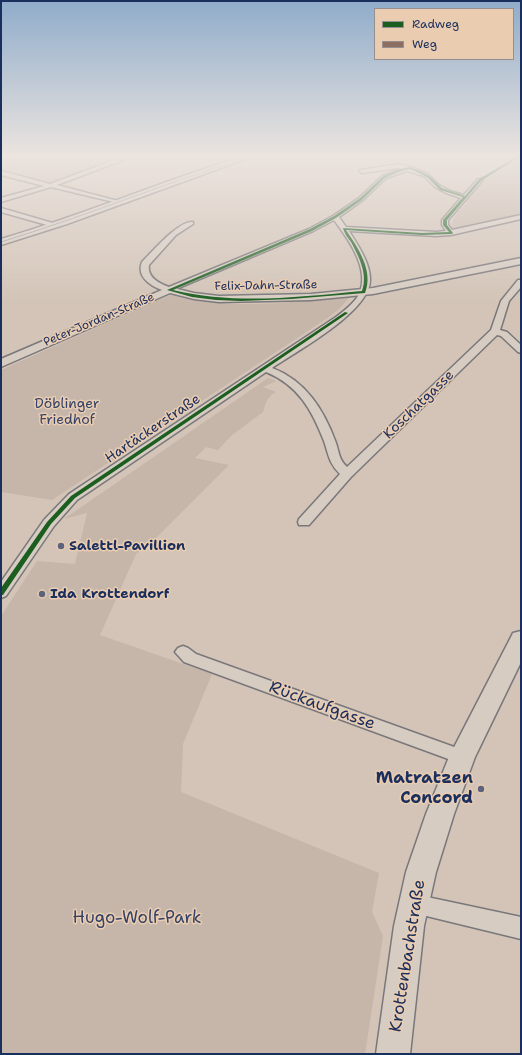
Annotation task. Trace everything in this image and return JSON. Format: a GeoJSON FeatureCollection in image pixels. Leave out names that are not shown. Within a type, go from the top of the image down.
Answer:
{"type":"FeatureCollection","features":[{"type":"Feature","properties":{"kind":"main road","name":"Krottenbachstraße"},"geometry":{"type":"LineString","coordinates":[[393,1054],[413,904],[423,864],[462,757],[521,639]]}},
{"type":"Feature","properties":{"kind":"street"},"geometry":{"type":"LineString","coordinates":[[1,242],[107,205]]}},
{"type":"Feature","properties":{"kind":"street","name":"Peter-Jordan-Straße"},"geometry":{"type":"LineString","coordinates":[[1,362],[311,230],[335,217],[352,205]]}},
{"type":"Feature","properties":{"kind":"street"},"geometry":{"type":"LineString","coordinates":[[451,233],[445,225],[445,221],[459,205]]}},
{"type":"Feature","properties":{"kind":"street"},"geometry":{"type":"LineString","coordinates":[[1,210],[54,224]]}},
{"type":"Feature","properties":{"kind":"street"},"geometry":{"type":"LineString","coordinates":[[335,217],[344,229],[361,260],[366,285],[364,292]]}},
{"type":"Feature","properties":{"kind":"street"},"geometry":{"type":"LineString","coordinates":[[344,229],[422,234],[451,233],[493,225],[521,217]]}},
{"type":"Feature","properties":{"kind":"street","name":"Felix-Dahn-Straße"},"geometry":{"type":"LineString","coordinates":[[191,223],[174,234],[144,266],[145,274],[159,287],[194,296],[228,299],[280,298],[364,292],[414,284],[521,261]]}},
{"type":"Feature","properties":{"kind":"street","name":"Koschatgasse"},"geometry":{"type":"LineString","coordinates":[[304,522],[347,474],[495,331],[508,296],[521,282]]}},
{"type":"Feature","properties":{"kind":"street","name":"Hartäckerstraße"},"geometry":{"type":"LineString","coordinates":[[1,593],[49,524],[69,501],[264,368],[339,319],[356,304],[364,292]]}},
{"type":"Feature","properties":{"kind":"street"},"geometry":{"type":"LineString","coordinates":[[495,331],[504,334],[521,350]]}},
{"type":"Feature","properties":{"kind":"street"},"geometry":{"type":"LineString","coordinates":[[264,368],[278,373],[305,393],[320,416],[331,443],[335,461],[347,474]]}},
{"type":"Feature","properties":{"kind":"street","name":"Rückaufgasse"},"geometry":{"type":"LineString","coordinates":[[183,652],[190,658],[462,757]]}},
{"type":"Feature","properties":{"kind":"street"},"geometry":{"type":"LineString","coordinates":[[413,904],[521,928]]}},
{"type":"Feature","properties":{"kind":"green space"},"geometry":{"type":"Polygon","coordinates":[[[465,205],[521,205],[521,215],[462,229],[452,228],[453,220],[465,205]]]}},
{"type":"Feature","properties":{"kind":"green space","name":"Döblinger Friedhof"},"geometry":{"type":"Polygon","coordinates":[[[170,295],[213,303],[236,304],[283,303],[350,297],[329,317],[52,500],[1,492],[1,370],[170,295]]]}},
{"type":"Feature","properties":{"kind":"green space","name":"Hugo-Wolf-Park"},"geometry":{"type":"Polygon","coordinates":[[[268,378],[276,381],[263,387],[276,392],[271,395],[266,402],[263,412],[231,436],[218,450],[206,447],[195,458],[229,465],[148,546],[136,554],[100,635],[212,674],[183,744],[181,792],[379,873],[372,912],[383,936],[365,1054],[1,1054],[1,616],[37,561],[75,564],[87,513],[64,519],[268,378]]]}},
{"type":"Feature","properties":{"kind":"tram line"},"geometry":{"type":"LineString","coordinates":[[1,242],[109,205]]}},
{"type":"Feature","properties":{"kind":"cycle path"},"geometry":{"type":"LineString","coordinates":[[169,290],[311,230],[335,217],[352,205]]}},
{"type":"Feature","properties":{"kind":"cycle path"},"geometry":{"type":"LineString","coordinates":[[451,233],[445,225],[445,220],[458,205]]}},
{"type":"Feature","properties":{"kind":"cycle path"},"geometry":{"type":"LineString","coordinates":[[344,229],[422,234],[451,233]]}},
{"type":"Feature","properties":{"kind":"cycle path"},"geometry":{"type":"LineString","coordinates":[[169,290],[216,299],[241,300],[266,300],[364,292],[366,285],[364,268],[353,243],[344,229]]}},
{"type":"Feature","properties":{"kind":"cycle path"},"geometry":{"type":"LineString","coordinates":[[1,593],[49,523],[73,497],[346,313]]}},
{"type":"Feature","properties":{"kind":"place","name":"Salettl-Pavillion"},"geometry":{"type":"Point","coordinates":[61,546]}},
{"type":"Feature","properties":{"kind":"place","name":"Ida Krottendorf"},"geometry":{"type":"Point","coordinates":[42,594]}},
{"type":"Feature","properties":{"kind":"place","name":"Matratzen Concord"},"geometry":{"type":"Point","coordinates":[481,789]}}]}
